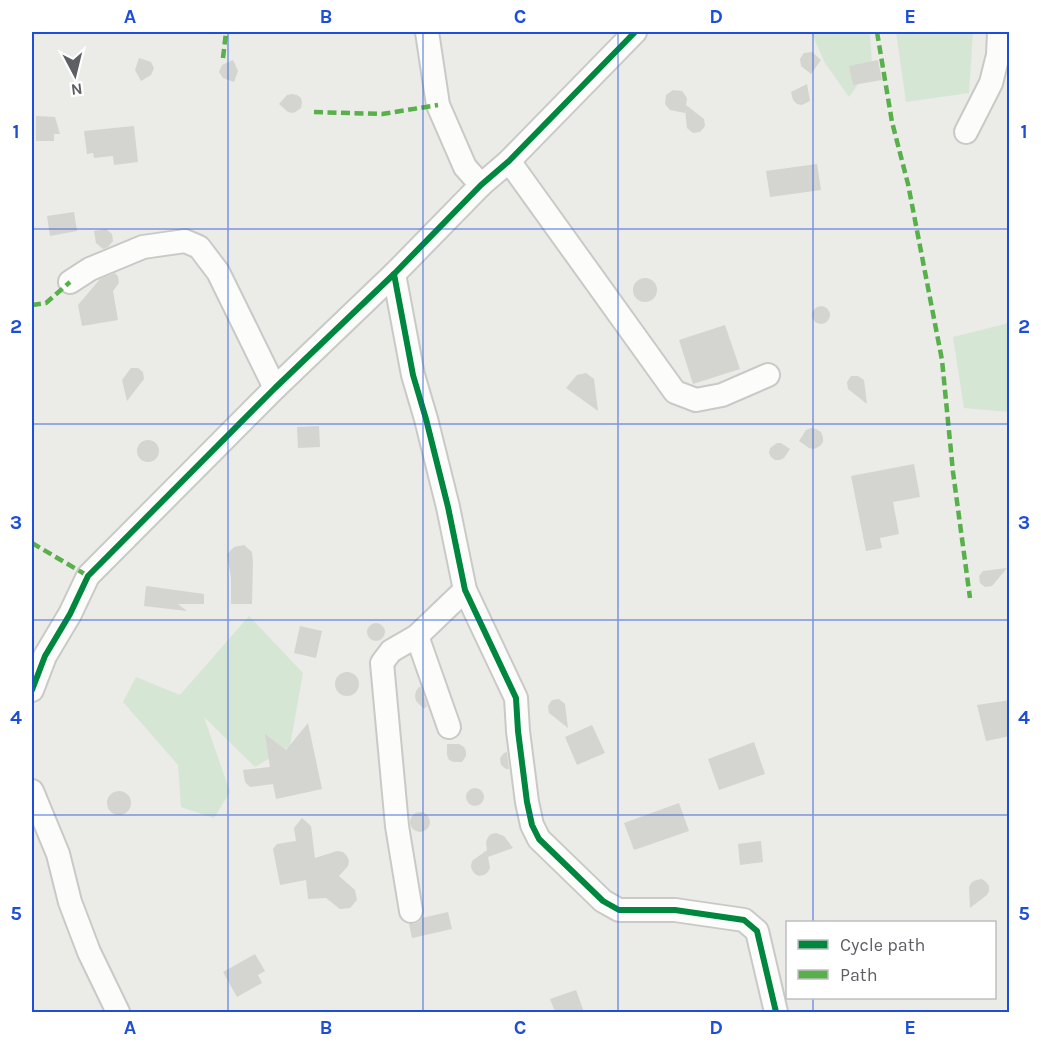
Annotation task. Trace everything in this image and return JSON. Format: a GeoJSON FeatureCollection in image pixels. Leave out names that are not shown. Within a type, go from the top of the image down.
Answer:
{"type":"FeatureCollection","features":[{"type":"Feature","properties":{"kind":"street"},"geometry":{"type":"LineString","coordinates":[[428,32],[438,105],[465,167],[481,185]]}},
{"type":"Feature","properties":{"kind":"street"},"geometry":{"type":"LineString","coordinates":[[32,690],[45,656],[70,614],[88,576],[275,388],[394,274],[481,185],[509,161],[635,32]]}},
{"type":"Feature","properties":{"kind":"street"},"geometry":{"type":"LineString","coordinates":[[966,132],[991,83],[998,55],[999,32]]}},
{"type":"Feature","properties":{"kind":"street"},"geometry":{"type":"LineString","coordinates":[[509,161],[675,392],[696,400],[722,395],[768,375]]}},
{"type":"Feature","properties":{"kind":"street"},"geometry":{"type":"LineString","coordinates":[[70,282],[90,269],[143,247],[185,241],[199,247],[218,272],[275,388]]}},
{"type":"Feature","properties":{"kind":"street"},"geometry":{"type":"LineString","coordinates":[[394,274],[413,375],[448,507],[465,590],[516,698],[527,802],[532,825],[539,839],[603,900],[619,910],[675,910],[744,920],[757,931],[777,1012]]}},
{"type":"Feature","properties":{"kind":"street"},"geometry":{"type":"LineString","coordinates":[[411,911],[397,826],[382,663],[391,651],[417,636],[465,590]]}},
{"type":"Feature","properties":{"kind":"street"},"geometry":{"type":"LineString","coordinates":[[417,636],[449,727]]}},
{"type":"Feature","properties":{"kind":"street"},"geometry":{"type":"LineString","coordinates":[[32,791],[58,854],[70,902],[89,952],[118,1012]]}},
{"type":"Feature","properties":{"kind":"green space"},"geometry":{"type":"Polygon","coordinates":[[[811,32],[870,32],[872,64],[849,97],[825,63],[811,32]]]}},
{"type":"Feature","properties":{"kind":"green space"},"geometry":{"type":"Polygon","coordinates":[[[896,32],[973,32],[969,93],[906,102],[896,32]]]}},
{"type":"Feature","properties":{"kind":"green space"},"geometry":{"type":"Polygon","coordinates":[[[1009,323],[1009,412],[964,408],[953,337],[1009,323]]]}},
{"type":"Feature","properties":{"kind":"green space"},"geometry":{"type":"Polygon","coordinates":[[[249,616],[303,673],[290,746],[255,767],[204,717],[230,792],[214,818],[181,807],[178,765],[123,702],[136,677],[180,695],[249,616]]]}},
{"type":"Feature","properties":{"kind":"building"},"geometry":{"type":"Polygon","coordinates":[[[812,52],[821,60],[811,74],[801,66],[800,59],[804,53],[812,52]]]}},
{"type":"Feature","properties":{"kind":"building"},"geometry":{"type":"Polygon","coordinates":[[[139,58],[151,62],[154,68],[151,75],[141,81],[135,70],[139,58]]]}},
{"type":"Feature","properties":{"kind":"building"},"geometry":{"type":"Polygon","coordinates":[[[233,60],[238,71],[234,82],[223,78],[219,72],[222,65],[233,60]]]}},
{"type":"Feature","properties":{"kind":"building"},"geometry":{"type":"Polygon","coordinates":[[[878,60],[882,80],[853,85],[849,66],[878,60]]]}},
{"type":"Feature","properties":{"kind":"building"},"geometry":{"type":"Polygon","coordinates":[[[807,84],[810,101],[802,105],[797,104],[791,92],[807,84]]]}},
{"type":"Feature","properties":{"kind":"building"},"geometry":{"type":"Polygon","coordinates":[[[673,90],[682,91],[687,98],[686,105],[704,119],[705,126],[700,132],[693,133],[687,128],[685,109],[685,113],[670,110],[665,104],[666,95],[673,90]]]}},
{"type":"Feature","properties":{"kind":"building"},"geometry":{"type":"Polygon","coordinates":[[[292,94],[301,98],[302,103],[301,108],[293,113],[288,112],[279,104],[287,95],[292,94]]]}},
{"type":"Feature","properties":{"kind":"building"},"geometry":{"type":"Polygon","coordinates":[[[36,116],[55,117],[60,134],[54,134],[54,141],[36,141],[36,116]]]}},
{"type":"Feature","properties":{"kind":"building"},"geometry":{"type":"Polygon","coordinates":[[[134,126],[138,162],[114,165],[113,156],[94,158],[93,153],[87,154],[84,131],[134,126]]]}},
{"type":"Feature","properties":{"kind":"building"},"geometry":{"type":"Polygon","coordinates":[[[817,164],[821,190],[770,197],[766,171],[817,164]]]}},
{"type":"Feature","properties":{"kind":"building"},"geometry":{"type":"Polygon","coordinates":[[[74,212],[77,231],[50,236],[47,216],[74,212]]]}},
{"type":"Feature","properties":{"kind":"building"},"geometry":{"type":"Polygon","coordinates":[[[106,229],[112,234],[113,241],[103,249],[96,243],[94,231],[106,229]]]}},
{"type":"Feature","properties":{"kind":"building"},"geometry":{"type":"Polygon","coordinates":[[[115,273],[119,283],[113,291],[118,320],[82,326],[78,305],[100,279],[115,273]]]}},
{"type":"Feature","properties":{"kind":"building"},"geometry":{"type":"Polygon","coordinates":[[[645,278],[654,281],[657,290],[654,299],[645,302],[636,299],[633,290],[636,281],[645,278]]]}},
{"type":"Feature","properties":{"kind":"building"},"geometry":{"type":"Polygon","coordinates":[[[821,306],[827,309],[830,315],[827,321],[821,324],[815,321],[812,315],[815,309],[821,306]]]}},
{"type":"Feature","properties":{"kind":"building"},"geometry":{"type":"Polygon","coordinates":[[[725,325],[740,369],[693,384],[679,340],[725,325]]]}},
{"type":"Feature","properties":{"kind":"building"},"geometry":{"type":"Polygon","coordinates":[[[131,368],[138,368],[143,372],[144,379],[127,401],[122,380],[131,368]]]}},
{"type":"Feature","properties":{"kind":"building"},"geometry":{"type":"Polygon","coordinates":[[[586,373],[594,379],[598,411],[566,388],[577,375],[586,373]]]}},
{"type":"Feature","properties":{"kind":"building"},"geometry":{"type":"Polygon","coordinates":[[[851,376],[858,376],[864,380],[867,404],[848,389],[847,382],[851,376]]]}},
{"type":"Feature","properties":{"kind":"building"},"geometry":{"type":"Polygon","coordinates":[[[319,426],[320,447],[298,448],[297,427],[319,426]]]}},
{"type":"Feature","properties":{"kind":"building"},"geometry":{"type":"Polygon","coordinates":[[[811,428],[821,432],[823,437],[820,446],[814,449],[799,441],[806,430],[811,428]]]}},
{"type":"Feature","properties":{"kind":"building"},"geometry":{"type":"Polygon","coordinates":[[[148,440],[156,443],[159,451],[156,459],[148,462],[140,459],[137,451],[140,443],[148,440]]]}},
{"type":"Feature","properties":{"kind":"building"},"geometry":{"type":"Polygon","coordinates":[[[777,443],[790,449],[780,460],[775,460],[769,453],[770,448],[777,443]]]}},
{"type":"Feature","properties":{"kind":"building"},"geometry":{"type":"Polygon","coordinates":[[[914,464],[920,497],[893,502],[899,534],[880,538],[882,548],[866,551],[851,476],[914,464]]]}},
{"type":"Feature","properties":{"kind":"building"},"geometry":{"type":"Polygon","coordinates":[[[244,545],[252,552],[252,604],[231,604],[231,578],[227,554],[234,547],[244,545]]]}},
{"type":"Feature","properties":{"kind":"building"},"geometry":{"type":"Polygon","coordinates":[[[1007,568],[992,586],[985,587],[980,583],[979,576],[983,571],[1007,568]]]}},
{"type":"Feature","properties":{"kind":"building"},"geometry":{"type":"Polygon","coordinates":[[[146,586],[204,594],[204,604],[178,604],[187,611],[144,606],[146,586]]]}},
{"type":"Feature","properties":{"kind":"building"},"geometry":{"type":"Polygon","coordinates":[[[376,623],[382,626],[385,632],[382,638],[376,641],[370,638],[367,632],[370,626],[376,623]]]}},
{"type":"Feature","properties":{"kind":"building"},"geometry":{"type":"Polygon","coordinates":[[[300,626],[322,631],[316,658],[294,653],[300,626]]]}},
{"type":"Feature","properties":{"kind":"building"},"geometry":{"type":"Polygon","coordinates":[[[347,672],[352,673],[358,679],[358,689],[352,695],[347,696],[342,695],[336,689],[335,684],[336,679],[342,673],[347,672]]]}},
{"type":"Feature","properties":{"kind":"building"},"geometry":{"type":"Polygon","coordinates":[[[421,687],[427,706],[424,709],[416,701],[416,691],[421,687]]]}},
{"type":"Feature","properties":{"kind":"building"},"geometry":{"type":"Polygon","coordinates":[[[559,699],[565,704],[568,728],[549,713],[548,706],[552,700],[559,699]]]}},
{"type":"Feature","properties":{"kind":"building"},"geometry":{"type":"Polygon","coordinates":[[[1010,700],[1010,736],[986,741],[977,705],[1010,700]]]}},
{"type":"Feature","properties":{"kind":"building"},"geometry":{"type":"Polygon","coordinates":[[[308,723],[322,789],[276,799],[273,784],[250,787],[245,782],[243,770],[270,767],[265,734],[286,750],[308,723]]]}},
{"type":"Feature","properties":{"kind":"building"},"geometry":{"type":"Polygon","coordinates":[[[592,725],[605,753],[577,765],[565,737],[592,725]]]}},
{"type":"Feature","properties":{"kind":"building"},"geometry":{"type":"Polygon","coordinates":[[[754,742],[765,774],[719,790],[708,759],[754,742]]]}},
{"type":"Feature","properties":{"kind":"building"},"geometry":{"type":"Polygon","coordinates":[[[447,744],[459,744],[464,747],[466,756],[462,762],[449,760],[447,744]]]}},
{"type":"Feature","properties":{"kind":"building"},"geometry":{"type":"Polygon","coordinates":[[[507,752],[509,769],[501,765],[500,758],[507,752]]]}},
{"type":"Feature","properties":{"kind":"building"},"geometry":{"type":"Polygon","coordinates":[[[475,788],[481,791],[484,797],[481,803],[475,806],[469,803],[466,797],[469,791],[475,788]]]}},
{"type":"Feature","properties":{"kind":"building"},"geometry":{"type":"Polygon","coordinates":[[[119,791],[127,795],[131,803],[127,811],[119,815],[111,811],[107,803],[111,795],[119,791]]]}},
{"type":"Feature","properties":{"kind":"building"},"geometry":{"type":"Polygon","coordinates":[[[679,803],[689,831],[634,850],[624,823],[679,803]]]}},
{"type":"Feature","properties":{"kind":"building"},"geometry":{"type":"Polygon","coordinates":[[[420,812],[427,815],[430,822],[427,829],[420,832],[413,829],[410,822],[413,815],[420,812]]]}},
{"type":"Feature","properties":{"kind":"building"},"geometry":{"type":"Polygon","coordinates":[[[302,818],[311,826],[315,858],[337,851],[347,856],[348,866],[339,876],[355,890],[357,900],[350,908],[340,909],[326,898],[308,899],[306,880],[280,885],[273,849],[277,844],[296,841],[294,828],[302,818]]]}},
{"type":"Feature","properties":{"kind":"building"},"geometry":{"type":"Polygon","coordinates":[[[496,833],[504,836],[513,848],[488,857],[490,868],[484,875],[479,876],[472,870],[472,861],[487,850],[488,837],[496,833]]]}},
{"type":"Feature","properties":{"kind":"building"},"geometry":{"type":"Polygon","coordinates":[[[761,841],[763,862],[740,865],[738,844],[761,841]]]}},
{"type":"Feature","properties":{"kind":"building"},"geometry":{"type":"Polygon","coordinates":[[[982,879],[989,886],[989,891],[970,908],[969,887],[972,882],[982,879]]]}},
{"type":"Feature","properties":{"kind":"building"},"geometry":{"type":"Polygon","coordinates":[[[448,912],[452,929],[412,938],[409,924],[419,922],[422,918],[448,912]]]}},
{"type":"Feature","properties":{"kind":"building"},"geometry":{"type":"Polygon","coordinates":[[[255,954],[265,971],[258,975],[262,983],[237,997],[223,972],[255,954]]]}},
{"type":"Feature","properties":{"kind":"building"},"geometry":{"type":"Polygon","coordinates":[[[576,990],[584,1012],[555,1012],[550,999],[576,990]]]}},
{"type":"Feature","properties":{"kind":"marked path"},"geometry":{"type":"LineString","coordinates":[[223,58],[226,32]]}},
{"type":"Feature","properties":{"kind":"marked path"},"geometry":{"type":"LineString","coordinates":[[877,32],[892,122],[908,184],[942,360],[953,472],[970,598]]}},
{"type":"Feature","properties":{"kind":"marked path"},"geometry":{"type":"LineString","coordinates":[[314,112],[382,114],[438,105]]}},
{"type":"Feature","properties":{"kind":"marked path"},"geometry":{"type":"LineString","coordinates":[[32,305],[46,303],[70,282]]}},
{"type":"Feature","properties":{"kind":"marked path"},"geometry":{"type":"LineString","coordinates":[[32,543],[88,576]]}},
{"type":"Feature","properties":{"kind":"cycle path"},"geometry":{"type":"LineString","coordinates":[[32,690],[45,656],[70,614],[88,576],[275,388],[394,274],[481,185],[509,161],[635,32]]}},
{"type":"Feature","properties":{"kind":"cycle path"},"geometry":{"type":"LineString","coordinates":[[394,274],[413,375],[448,507],[465,590],[516,698],[527,802],[532,825],[539,839],[603,901],[619,910],[675,910],[744,920],[757,931],[776,1012]]}}]}
